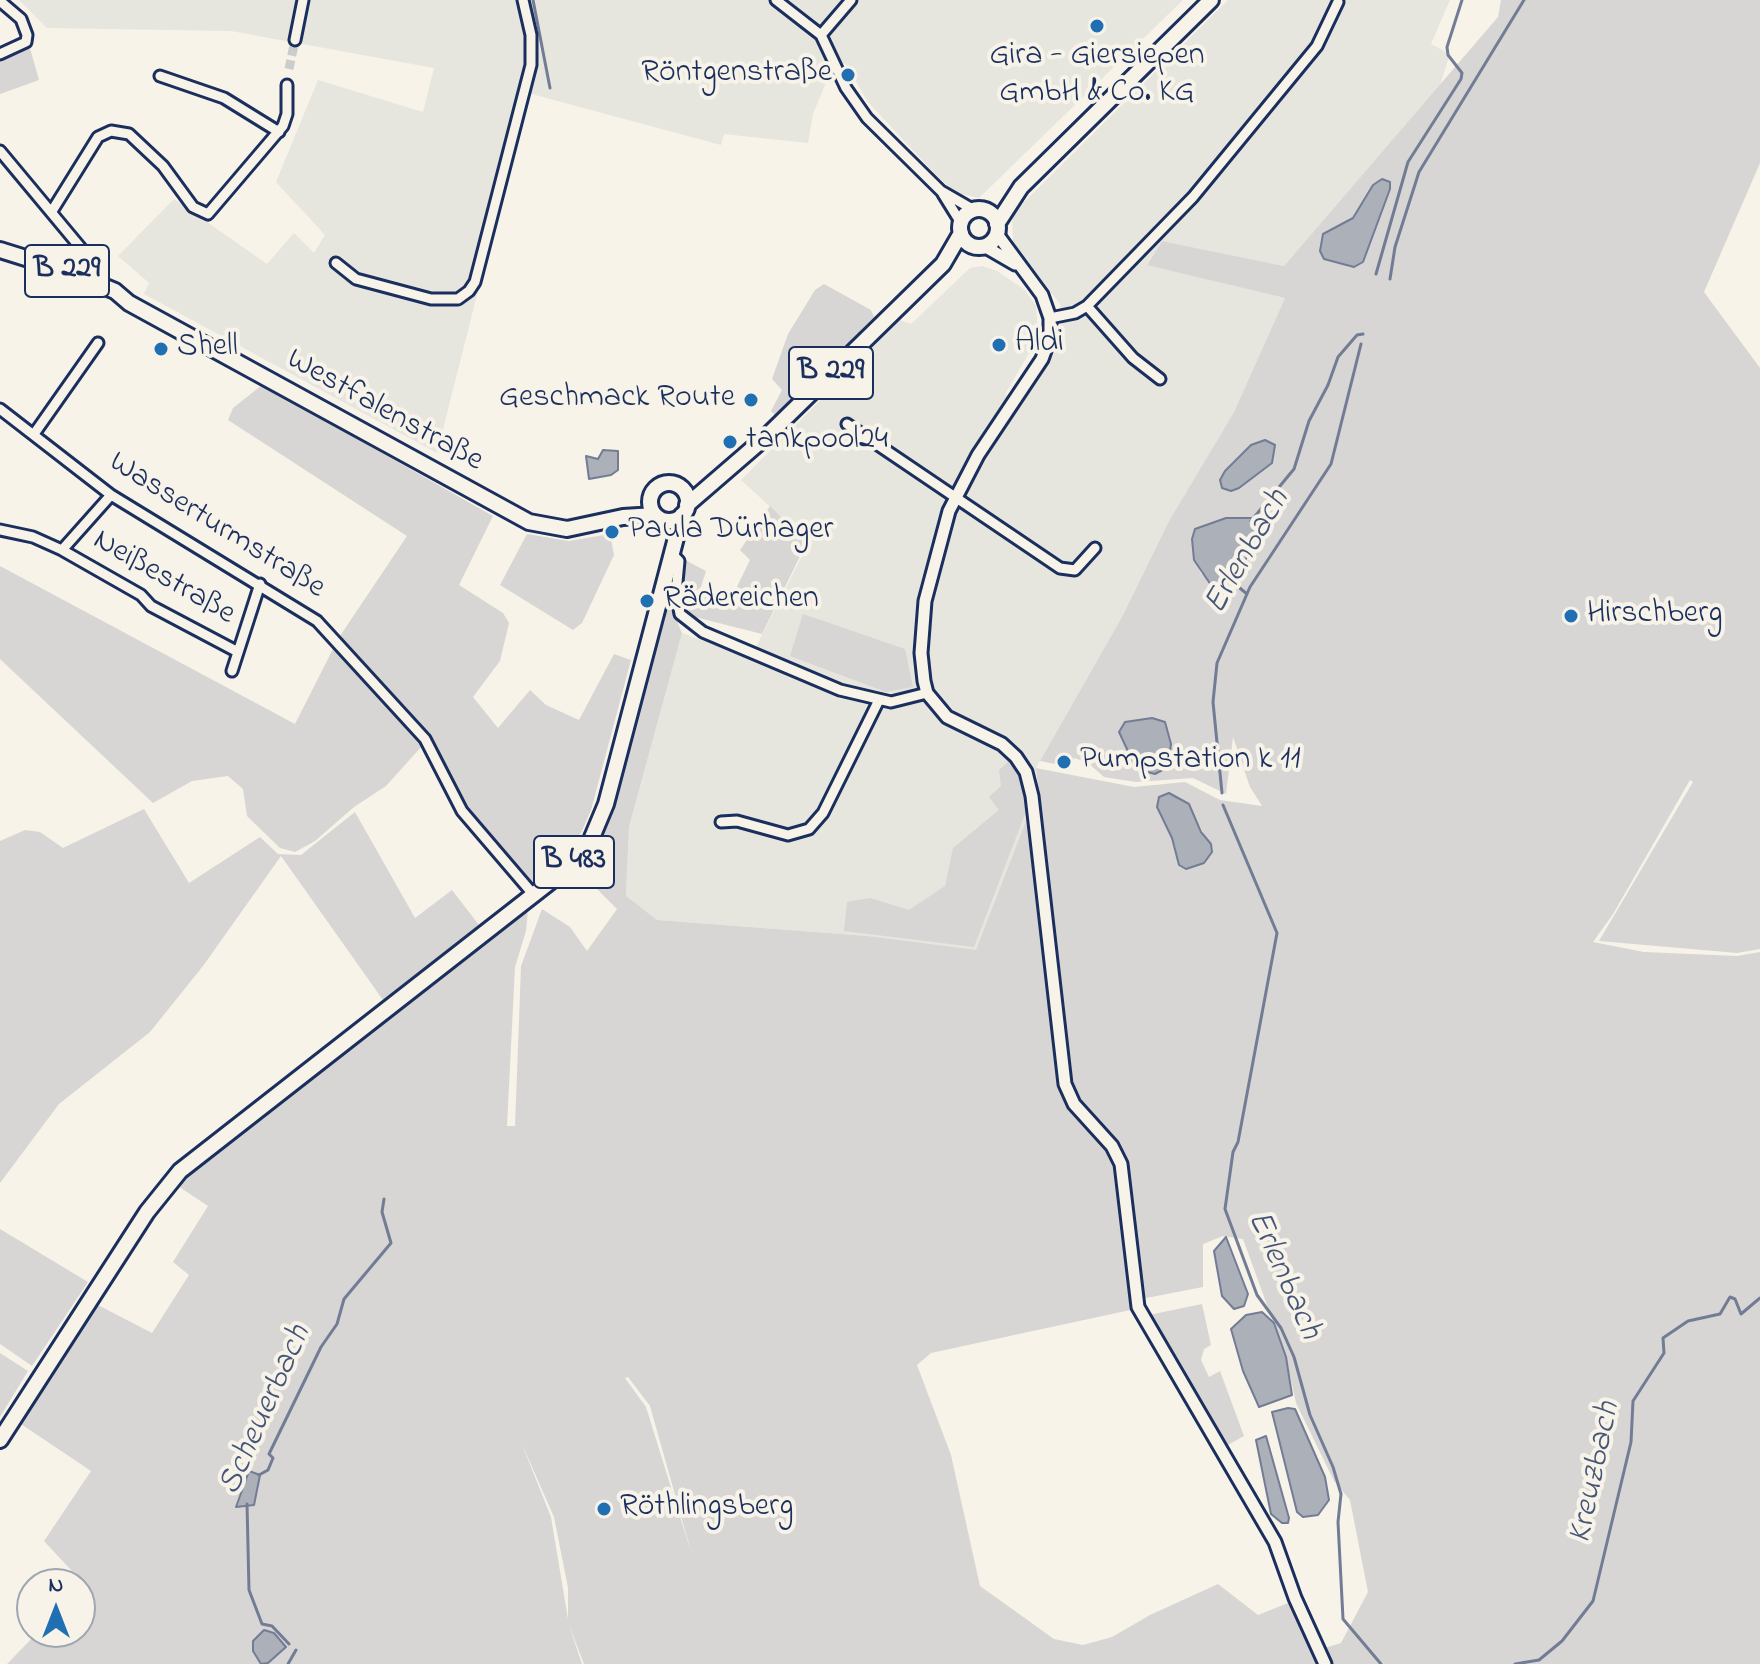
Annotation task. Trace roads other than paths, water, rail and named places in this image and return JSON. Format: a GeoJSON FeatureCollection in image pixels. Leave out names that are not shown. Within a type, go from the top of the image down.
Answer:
{"type":"FeatureCollection","features":[{"type":"Feature","properties":{"kind":"main road"},"geometry":{"type":"LineString","coordinates":[[1021,187],[979,210],[961,228],[979,246],[997,229],[1021,187],[1211,0]]}},
{"type":"Feature","properties":{"kind":"main road"},"geometry":{"type":"LineString","coordinates":[[979,210],[997,229]]}},
{"type":"Feature","properties":{"kind":"main road","name":"B 229"},"geometry":{"type":"LineString","coordinates":[[943,264],[961,228]]}},
{"type":"Feature","properties":{"kind":"main road","name":"B 229"},"geometry":{"type":"LineString","coordinates":[[685,510],[760,443],[943,264],[979,246]]}},
{"type":"Feature","properties":{"kind":"main road","name":"Westfalenstraße"},"geometry":{"type":"LineString","coordinates":[[0,250],[115,291],[129,303],[508,513],[542,526],[567,529],[623,517],[660,518]]}},
{"type":"Feature","properties":{"kind":"main road","name":"Westfalenstraße"},"geometry":{"type":"LineString","coordinates":[[0,258],[66,277],[111,300],[129,303]]}},
{"type":"Feature","properties":{"kind":"main road","name":"B 229"},"geometry":{"type":"LineString","coordinates":[[681,488],[714,481]]}},
{"type":"Feature","properties":{"kind":"main road"},"geometry":{"type":"LineString","coordinates":[[664,484],[681,488],[685,510],[660,518],[650,499],[654,491],[664,484]]}},
{"type":"Feature","properties":{"kind":"main road","name":"Westfalenstraße"},"geometry":{"type":"LineString","coordinates":[[623,517],[650,499]]}},
{"type":"Feature","properties":{"kind":"main road","name":"B 483"},"geometry":{"type":"LineString","coordinates":[[0,1440],[161,1193],[191,1162],[579,857],[598,829],[671,550],[685,510]]}},
{"type":"Feature","properties":{"kind":"main road","name":"B 483"},"geometry":{"type":"LineString","coordinates":[[660,518],[671,550]]}},
{"type":"Feature","properties":{"kind":"street"},"geometry":{"type":"LineString","coordinates":[[295,40],[303,0]]}},
{"type":"Feature","properties":{"kind":"street"},"geometry":{"type":"LineString","coordinates":[[336,263],[356,279],[431,299],[458,299],[469,291],[475,282],[531,65],[531,35],[523,0]]}},
{"type":"Feature","properties":{"kind":"street"},"geometry":{"type":"LineString","coordinates":[[776,0],[821,35],[846,88],[867,118],[941,191],[961,228]]}},
{"type":"Feature","properties":{"kind":"street"},"geometry":{"type":"LineString","coordinates":[[821,35],[851,0]]}},
{"type":"Feature","properties":{"kind":"street"},"geometry":{"type":"LineString","coordinates":[[0,1],[21,19],[27,35],[26,42],[0,54]]}},
{"type":"Feature","properties":{"kind":"street"},"geometry":{"type":"LineString","coordinates":[[1050,318],[1075,313],[1087,306],[1240,144],[1317,46],[1338,2]]}},
{"type":"Feature","properties":{"kind":"street"},"geometry":{"type":"LineString","coordinates":[[160,76],[224,98],[279,132]]}},
{"type":"Feature","properties":{"kind":"street"},"geometry":{"type":"LineString","coordinates":[[52,211],[98,137],[111,131],[129,134],[163,166],[193,207],[208,214],[279,132],[287,114],[287,85]]}},
{"type":"Feature","properties":{"kind":"street"},"geometry":{"type":"LineString","coordinates":[[0,151],[90,259]]}},
{"type":"Feature","properties":{"kind":"street"},"geometry":{"type":"LineString","coordinates":[[941,191],[979,210]]}},
{"type":"Feature","properties":{"kind":"street"},"geometry":{"type":"LineString","coordinates":[[997,229],[1017,265],[1040,290],[1050,318],[1050,337],[1042,359],[978,455],[955,497],[937,547],[925,601],[921,653],[927,693],[947,717],[994,739],[1016,757],[1031,788],[1065,1084],[1074,1104],[1112,1146],[1121,1164],[1138,1307],[1275,1542],[1295,1598],[1325,1664]]}},
{"type":"Feature","properties":{"kind":"street"},"geometry":{"type":"LineString","coordinates":[[979,246],[1017,265]]}},
{"type":"Feature","properties":{"kind":"street"},"geometry":{"type":"LineString","coordinates":[[1087,306],[1133,358],[1160,379]]}},
{"type":"Feature","properties":{"kind":"street"},"geometry":{"type":"LineString","coordinates":[[34,434],[98,343]]}},
{"type":"Feature","properties":{"kind":"street","name":"Wasserturmstraße"},"geometry":{"type":"LineString","coordinates":[[0,409],[111,495],[317,621],[418,731],[462,811],[533,894]]}},
{"type":"Feature","properties":{"kind":"street"},"geometry":{"type":"LineString","coordinates":[[847,424],[1065,571],[1080,567],[1095,548]]}},
{"type":"Feature","properties":{"kind":"street","name":"Neißestraße"},"geometry":{"type":"LineString","coordinates":[[62,550],[87,526],[111,495]]}},
{"type":"Feature","properties":{"kind":"street","name":"Neißestraße"},"geometry":{"type":"LineString","coordinates":[[0,530],[33,537],[62,550],[141,595],[151,606],[238,652]]}},
{"type":"Feature","properties":{"kind":"street"},"geometry":{"type":"LineString","coordinates":[[671,550],[679,561],[677,603],[688,624],[806,678],[879,700],[905,701],[927,693]]}},
{"type":"Feature","properties":{"kind":"street"},"geometry":{"type":"LineString","coordinates":[[232,671],[260,584]]}},
{"type":"Feature","properties":{"kind":"street"},"geometry":{"type":"LineString","coordinates":[[721,822],[737,821],[788,835],[809,829],[823,813],[879,700]]}},
{"type":"Feature","properties":{"kind":"water"},"geometry":{"type":"Polygon","coordinates":[[[1382,179],[1390,182],[1390,189],[1363,262],[1354,267],[1324,259],[1320,251],[1323,234],[1353,218],[1373,185],[1382,179]]]}},
{"type":"Feature","properties":{"kind":"water"},"geometry":{"type":"Polygon","coordinates":[[[1265,440],[1275,445],[1272,463],[1239,488],[1231,491],[1222,488],[1220,480],[1225,471],[1251,445],[1265,440]]]}},
{"type":"Feature","properties":{"kind":"water"},"geometry":{"type":"Polygon","coordinates":[[[603,450],[618,451],[618,470],[611,475],[589,479],[586,456],[598,459],[603,450]]]}},
{"type":"Feature","properties":{"kind":"water"},"geometry":{"type":"Polygon","coordinates":[[[1226,518],[1253,518],[1262,525],[1263,536],[1229,582],[1211,585],[1194,560],[1192,539],[1195,529],[1226,518]]]}},
{"type":"Feature","properties":{"kind":"water"},"geometry":{"type":"Polygon","coordinates":[[[1152,718],[1165,722],[1171,744],[1168,767],[1155,774],[1140,770],[1133,762],[1119,732],[1125,722],[1152,718]]]}},
{"type":"Feature","properties":{"kind":"water"},"geometry":{"type":"Polygon","coordinates":[[[1169,793],[1189,804],[1201,832],[1211,844],[1212,852],[1204,863],[1186,869],[1179,865],[1172,838],[1157,807],[1159,797],[1169,793]]]}},
{"type":"Feature","properties":{"kind":"water"},"geometry":{"type":"Polygon","coordinates":[[[1226,1237],[1248,1294],[1244,1306],[1234,1309],[1222,1296],[1214,1251],[1226,1237]]]}},
{"type":"Feature","properties":{"kind":"water"},"geometry":{"type":"Polygon","coordinates":[[[1262,1312],[1274,1323],[1286,1357],[1292,1395],[1259,1407],[1243,1371],[1231,1329],[1246,1315],[1262,1312]]]}},
{"type":"Feature","properties":{"kind":"water"},"geometry":{"type":"Polygon","coordinates":[[[1295,1409],[1325,1477],[1329,1500],[1318,1515],[1303,1517],[1297,1512],[1272,1412],[1295,1409]]]}},
{"type":"Feature","properties":{"kind":"water"},"geometry":{"type":"Polygon","coordinates":[[[1266,1436],[1288,1523],[1282,1523],[1271,1514],[1256,1440],[1266,1436]]]}},
{"type":"Feature","properties":{"kind":"water"},"geometry":{"type":"Polygon","coordinates":[[[249,1471],[260,1475],[254,1505],[236,1507],[249,1471]]]}},
{"type":"Feature","properties":{"kind":"water"},"geometry":{"type":"Polygon","coordinates":[[[264,1630],[274,1633],[286,1647],[268,1663],[261,1664],[253,1651],[253,1641],[264,1630]]]}},
{"type":"Feature","properties":{"kind":"waterway"},"geometry":{"type":"LineString","coordinates":[[533,0],[550,88]]}},
{"type":"Feature","properties":{"kind":"waterway"},"geometry":{"type":"LineString","coordinates":[[1376,274],[1408,162],[1461,79],[1462,73],[1448,55],[1447,47],[1462,0]]}},
{"type":"Feature","properties":{"kind":"waterway","name":"Erlenbach"},"geometry":{"type":"LineString","coordinates":[[1390,279],[1395,247],[1419,172],[1524,0]]}},
{"type":"Feature","properties":{"kind":"waterway"},"geometry":{"type":"LineString","coordinates":[[1251,521],[1294,469],[1309,421],[1328,385],[1338,357],[1357,335],[1363,334]]}},
{"type":"Feature","properties":{"kind":"waterway","name":"Erlenbach"},"geometry":{"type":"LineString","coordinates":[[1222,793],[1213,702],[1217,663],[1250,587],[1331,464],[1361,344]]}},
{"type":"Feature","properties":{"kind":"waterway"},"geometry":{"type":"LineString","coordinates":[[1229,579],[1247,594]]}},
{"type":"Feature","properties":{"kind":"waterway","name":"Erlenbach"},"geometry":{"type":"LineString","coordinates":[[1223,805],[1277,933],[1238,1142],[1233,1152],[1225,1209],[1257,1295],[1281,1328],[1294,1357],[1310,1415],[1333,1467],[1341,1494],[1338,1522],[1343,1619],[1381,1664]]}},
{"type":"Feature","properties":{"kind":"waterway","name":"Scheuerbach"},"geometry":{"type":"LineString","coordinates":[[259,1475],[268,1470],[273,1458],[269,1454],[321,1347],[337,1324],[344,1299],[391,1243],[382,1212],[384,1199]]}},
{"type":"Feature","properties":{"kind":"waterway","name":"Kreuzbach"},"geometry":{"type":"LineString","coordinates":[[1515,1664],[1539,1660],[1562,1641],[1593,1601],[1631,1442],[1633,1401],[1664,1353],[1663,1338],[1688,1321],[1720,1314],[1730,1297],[1735,1299],[1741,1314],[1760,1298]]}},
{"type":"Feature","properties":{"kind":"waterway","name":"Scheuerbach"},"geometry":{"type":"LineString","coordinates":[[247,1504],[249,1590],[262,1624],[272,1626],[289,1644]]}},
{"type":"Feature","properties":{"kind":"waterway","name":"Scheuerbach"},"geometry":{"type":"LineString","coordinates":[[288,1664],[296,1650]]}},
{"type":"Feature","properties":{"kind":"tunnel"},"geometry":{"type":"LineString","coordinates":[[289,69],[295,40]]}},
{"type":"Feature","properties":{"kind":"place","name":"Gira - Giersiepen GmbH & Co. KG"},"geometry":{"type":"Point","coordinates":[1097,26]}},
{"type":"Feature","properties":{"kind":"place","name":"Röntgenstraße"},"geometry":{"type":"Point","coordinates":[848,75]}},
{"type":"Feature","properties":{"kind":"place","name":"Aldi"},"geometry":{"type":"Point","coordinates":[999,345]}},
{"type":"Feature","properties":{"kind":"place","name":"Shell"},"geometry":{"type":"Point","coordinates":[161,349]}},
{"type":"Feature","properties":{"kind":"place","name":"Geschmack Route"},"geometry":{"type":"Point","coordinates":[751,400]}},
{"type":"Feature","properties":{"kind":"place","name":"tankpool24"},"geometry":{"type":"Point","coordinates":[730,442]}},
{"type":"Feature","properties":{"kind":"place","name":"Paula Dürhager"},"geometry":{"type":"Point","coordinates":[612,532]}},
{"type":"Feature","properties":{"kind":"place","name":"Rädereichen"},"geometry":{"type":"Point","coordinates":[647,601]}},
{"type":"Feature","properties":{"kind":"place","name":"Hirschberg"},"geometry":{"type":"Point","coordinates":[1571,616]}},
{"type":"Feature","properties":{"kind":"place","name":"Pumpstation k 11"},"geometry":{"type":"Point","coordinates":[1064,762]}},
{"type":"Feature","properties":{"kind":"place","name":"Röthlingsberg"},"geometry":{"type":"Point","coordinates":[604,1509]}}]}
